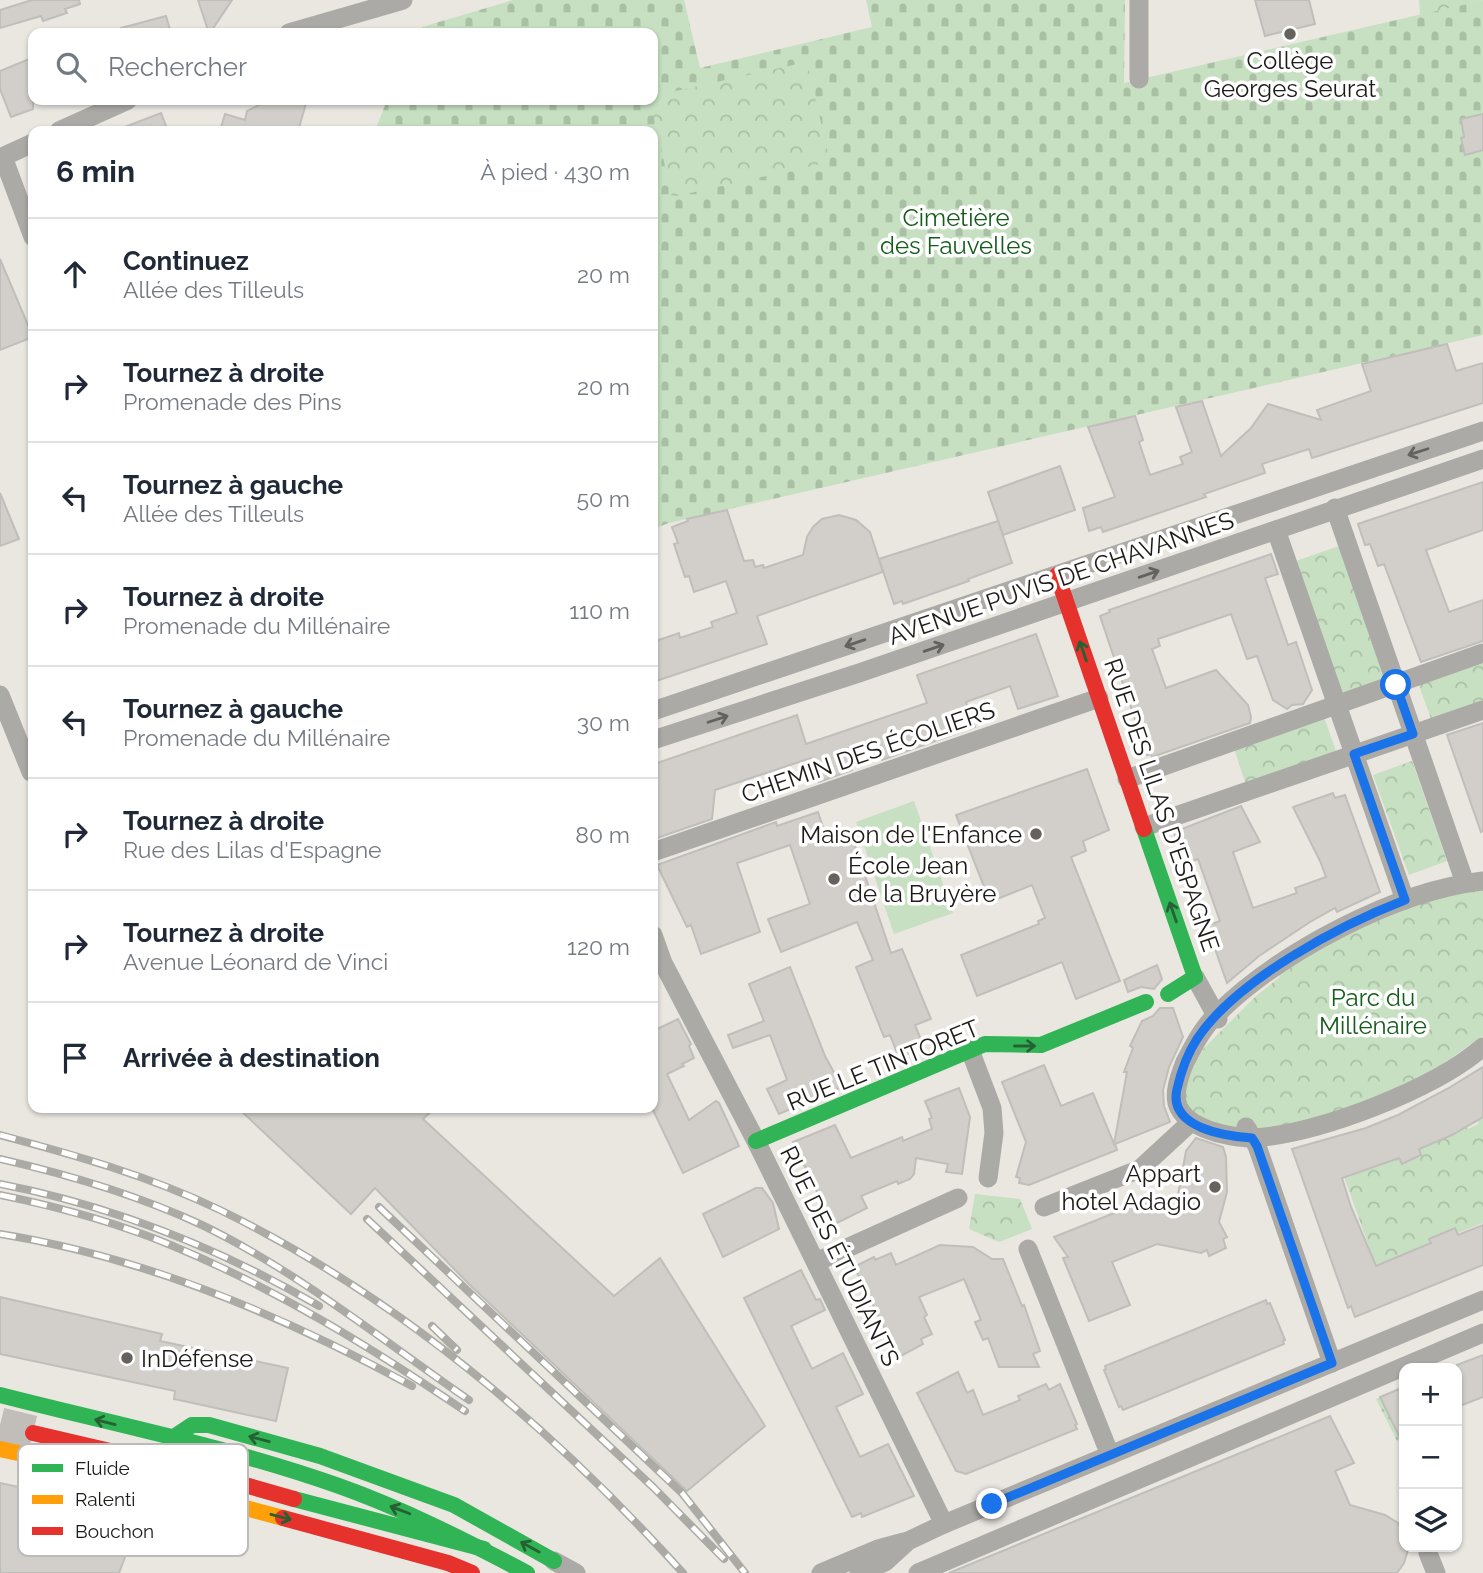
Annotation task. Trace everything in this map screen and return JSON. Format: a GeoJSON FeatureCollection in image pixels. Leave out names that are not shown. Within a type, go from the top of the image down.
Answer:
{"type":"FeatureCollection","features":[{"type":"Feature","properties":{"kind":"main road","name":"RUE DES LILAS D'ESPAGNE"},"geometry":{"type":"LineString","coordinates":[[1057,575],[1195,977]]}},
{"type":"Feature","properties":{"kind":"main road"},"geometry":{"type":"LineString","coordinates":[[1168,994],[1195,977]]}},
{"type":"Feature","properties":{"kind":"main road","name":"RUE LE TINTORET"},"geometry":{"type":"LineString","coordinates":[[756,1141],[985,1044],[1041,1045],[1146,1002]]}},
{"type":"Feature","properties":{"kind":"main road"},"geometry":{"type":"LineString","coordinates":[[0,1395],[190,1444]]}},
{"type":"Feature","properties":{"kind":"main road"},"geometry":{"type":"LineString","coordinates":[[171,1439],[192,1425],[209,1425],[320,1456],[454,1505],[554,1561]]}},
{"type":"Feature","properties":{"kind":"main road"},"geometry":{"type":"LineString","coordinates":[[33,1433],[79,1444]]}},
{"type":"Feature","properties":{"kind":"main road"},"geometry":{"type":"LineString","coordinates":[[0,1449],[18,1453]]}},
{"type":"Feature","properties":{"kind":"main road"},"geometry":{"type":"LineString","coordinates":[[248,1459],[315,1477],[417,1517],[484,1549],[500,1566],[527,1573]]}},
{"type":"Feature","properties":{"kind":"main road"},"geometry":{"type":"LineString","coordinates":[[248,1486],[484,1549]]}},
{"type":"Feature","properties":{"kind":"main road"},"geometry":{"type":"LineString","coordinates":[[248,1508],[448,1563],[472,1573]]}},
{"type":"Feature","properties":{"kind":"street"},"geometry":{"type":"LineString","coordinates":[[306,28],[403,0]]}},
{"type":"Feature","properties":{"kind":"street"},"geometry":{"type":"LineString","coordinates":[[1139,0],[1139,79]]}},
{"type":"Feature","properties":{"kind":"street"},"geometry":{"type":"LineString","coordinates":[[70,126],[117,105]]}},
{"type":"Feature","properties":{"kind":"street"},"geometry":{"type":"LineString","coordinates":[[28,145],[1,157],[28,224]]}},
{"type":"Feature","properties":{"kind":"street","name":"AVENUE PUVIS DE CHAVANNES"},"geometry":{"type":"LineString","coordinates":[[658,709],[1483,431]]}},
{"type":"Feature","properties":{"kind":"street","name":"AVENUE PUVIS DE CHAVANNES"},"geometry":{"type":"LineString","coordinates":[[658,738],[859,673],[1483,459]]}},
{"type":"Feature","properties":{"kind":"street"},"geometry":{"type":"LineString","coordinates":[[1335,508],[1413,734],[1474,882],[1405,900],[1320,939],[1268,972],[1217,1017],[1196,1040],[1182,1070],[1175,1096],[1179,1109],[1191,1122],[1207,1130],[1252,1136],[1309,1129],[1356,1114],[1436,1077],[1483,1047]]}},
{"type":"Feature","properties":{"kind":"street"},"geometry":{"type":"LineString","coordinates":[[1276,530],[1405,900]]}},
{"type":"Feature","properties":{"kind":"street"},"geometry":{"type":"LineString","coordinates":[[1127,779],[1483,653]]}},
{"type":"Feature","properties":{"kind":"street"},"geometry":{"type":"LineString","coordinates":[[0,695],[28,762]]}},
{"type":"Feature","properties":{"kind":"street","name":"CHEMIN DES ÉCOLIERS"},"geometry":{"type":"LineString","coordinates":[[658,850],[1099,698]]}},
{"type":"Feature","properties":{"kind":"street"},"geometry":{"type":"LineString","coordinates":[[1144,827],[1483,710]]}},
{"type":"Feature","properties":{"kind":"street","name":"RUE DES ÉTUDIANTS"},"geometry":{"type":"LineString","coordinates":[[658,949],[756,1141],[944,1524]]}},
{"type":"Feature","properties":{"kind":"street","name":"RUE DES LILAS D'ESPAGNE"},"geometry":{"type":"LineString","coordinates":[[1195,977],[1217,1017]]}},
{"type":"Feature","properties":{"kind":"street"},"geometry":{"type":"LineString","coordinates":[[970,1050],[992,1108],[994,1133],[988,1178]]}},
{"type":"Feature","properties":{"kind":"street"},"geometry":{"type":"LineString","coordinates":[[1044,1207],[1140,1170],[1191,1122]]}},
{"type":"Feature","properties":{"kind":"street"},"geometry":{"type":"LineString","coordinates":[[1252,1136],[1332,1363]]}},
{"type":"Feature","properties":{"kind":"street"},"geometry":{"type":"LineString","coordinates":[[816,1262],[958,1198]]}},
{"type":"Feature","properties":{"kind":"street"},"geometry":{"type":"LineString","coordinates":[[1028,1249],[1110,1455]]}},
{"type":"Feature","properties":{"kind":"street"},"geometry":{"type":"LineString","coordinates":[[821,1573],[857,1569],[944,1524],[1483,1300]]}},
{"type":"Feature","properties":{"kind":"street"},"geometry":{"type":"LineString","coordinates":[[918,1573],[1483,1333]]}},
{"type":"Feature","properties":{"kind":"street"},"geometry":{"type":"LineString","coordinates":[[1428,1553],[1436,1573]]}},
{"type":"Feature","properties":{"kind":"street"},"geometry":{"type":"LineString","coordinates":[[554,1561],[576,1573]]}},
{"type":"Feature","properties":{"kind":"green space","name":"Cimetière des Fauvelles"},"geometry":{"type":"Polygon","coordinates":[[[513,0],[684,0],[700,68],[872,27],[866,0],[1125,0],[1124,83],[1483,0],[1483,335],[658,527],[658,126],[377,126],[385,105],[658,105],[658,28],[422,27],[513,0]]]}},
{"type":"Feature","properties":{"kind":"green space"},"geometry":{"type":"Polygon","coordinates":[[[1419,0],[1483,0],[1420,15],[1419,0]]]}},
{"type":"Feature","properties":{"kind":"green space"},"geometry":{"type":"Polygon","coordinates":[[[807,62],[830,162],[672,197],[651,105],[658,105],[658,95],[807,62]]]}},
{"type":"Feature","properties":{"kind":"green space"},"geometry":{"type":"Polygon","coordinates":[[[1339,546],[1386,681],[1341,697],[1293,562],[1339,546]]]}},
{"type":"Feature","properties":{"kind":"green space"},"geometry":{"type":"Polygon","coordinates":[[[1483,653],[1483,710],[1434,727],[1416,677],[1483,653]]]}},
{"type":"Feature","properties":{"kind":"green space"},"geometry":{"type":"Polygon","coordinates":[[[1322,711],[1339,760],[1248,791],[1232,742],[1322,711]]]}},
{"type":"Feature","properties":{"kind":"green space"},"geometry":{"type":"Polygon","coordinates":[[[1412,761],[1447,861],[1409,875],[1373,775],[1412,761]]]}},
{"type":"Feature","properties":{"kind":"green space"},"geometry":{"type":"Polygon","coordinates":[[[914,801],[953,913],[894,934],[856,822],[914,801]]]}},
{"type":"Feature","properties":{"kind":"green space","name":"Parc du Millénaire"},"geometry":{"type":"Polygon","coordinates":[[[1483,888],[1483,1036],[1428,1074],[1344,1113],[1267,1129],[1237,1129],[1191,1117],[1183,1094],[1196,1059],[1256,996],[1280,977],[1278,973],[1337,937],[1428,899],[1483,888]]]}},
{"type":"Feature","properties":{"kind":"green space"},"geometry":{"type":"Polygon","coordinates":[[[1483,1117],[1483,1223],[1376,1266],[1344,1177],[1399,1158],[1402,1164],[1421,1155],[1419,1149],[1465,1125],[1468,1129],[1479,1124],[1477,1120],[1483,1117]]]}},
{"type":"Feature","properties":{"kind":"green space"},"geometry":{"type":"Polygon","coordinates":[[[975,1194],[1020,1199],[1032,1229],[999,1242],[969,1229],[975,1194]]]}},
{"type":"Feature","properties":{"kind":"green space"},"geometry":{"type":"Polygon","coordinates":[[[1380,1397],[1399,1433],[1399,1440],[1397,1441],[1376,1399],[1380,1397]]]}},
{"type":"Feature","properties":{"kind":"building"},"geometry":{"type":"Polygon","coordinates":[[[32,0],[79,0],[80,4],[65,9],[67,13],[43,21],[41,16],[0,28],[0,10],[32,0]]]}},
{"type":"Feature","properties":{"kind":"building"},"geometry":{"type":"Polygon","coordinates":[[[198,0],[232,0],[213,28],[207,28],[198,0]]]}},
{"type":"Feature","properties":{"kind":"building"},"geometry":{"type":"Polygon","coordinates":[[[1255,0],[1309,0],[1315,24],[1265,36],[1255,0]]]}},
{"type":"Feature","properties":{"kind":"building"},"geometry":{"type":"Polygon","coordinates":[[[166,16],[170,28],[121,28],[166,16]]]}},
{"type":"Feature","properties":{"kind":"building"},"geometry":{"type":"Polygon","coordinates":[[[28,59],[28,105],[33,105],[33,109],[11,117],[0,89],[0,71],[28,59]]]}},
{"type":"Feature","properties":{"kind":"building"},"geometry":{"type":"Polygon","coordinates":[[[259,105],[306,105],[299,126],[221,126],[225,114],[245,120],[247,111],[259,105]]]}},
{"type":"Feature","properties":{"kind":"building"},"geometry":{"type":"Polygon","coordinates":[[[161,113],[166,126],[127,126],[161,113]]]}},
{"type":"Feature","properties":{"kind":"building"},"geometry":{"type":"Polygon","coordinates":[[[1483,114],[1483,150],[1465,155],[1461,119],[1483,114]]]}},
{"type":"Feature","properties":{"kind":"building"},"geometry":{"type":"Polygon","coordinates":[[[0,259],[28,325],[28,339],[0,350],[0,259]]]}},
{"type":"Feature","properties":{"kind":"building"},"geometry":{"type":"Polygon","coordinates":[[[1447,344],[1456,371],[1483,363],[1483,403],[1312,458],[1309,449],[1262,464],[1265,473],[1204,494],[1206,497],[1103,532],[1101,527],[1089,531],[1083,508],[1115,497],[1088,427],[1135,416],[1143,440],[1139,442],[1150,475],[1183,464],[1180,457],[1192,452],[1176,407],[1202,401],[1221,456],[1251,428],[1268,404],[1321,420],[1317,410],[1371,391],[1362,364],[1447,344]]]}},
{"type":"Feature","properties":{"kind":"building"},"geometry":{"type":"Polygon","coordinates":[[[1060,466],[1075,510],[1003,535],[988,492],[1060,466]]]}},
{"type":"Feature","properties":{"kind":"building"},"geometry":{"type":"Polygon","coordinates":[[[1483,482],[1483,530],[1426,550],[1449,612],[1483,600],[1483,641],[1421,662],[1384,564],[1378,566],[1370,544],[1365,545],[1358,524],[1483,482]]]}},
{"type":"Feature","properties":{"kind":"building"},"geometry":{"type":"Polygon","coordinates":[[[0,493],[19,539],[0,546],[0,493]]]}},
{"type":"Feature","properties":{"kind":"building"},"geometry":{"type":"Polygon","coordinates":[[[727,510],[744,561],[753,560],[755,567],[763,565],[764,568],[803,555],[807,537],[813,527],[822,519],[839,515],[856,520],[870,532],[883,572],[757,616],[767,644],[658,680],[658,640],[679,633],[680,638],[713,627],[711,622],[737,613],[726,581],[694,592],[689,576],[685,577],[674,544],[678,543],[672,527],[688,521],[687,519],[727,510]]]}},
{"type":"Feature","properties":{"kind":"building"},"geometry":{"type":"Polygon","coordinates":[[[998,521],[1012,563],[903,604],[902,601],[894,604],[879,559],[998,521]]]}},
{"type":"Feature","properties":{"kind":"building"},"geometry":{"type":"Polygon","coordinates":[[[1271,554],[1278,574],[1265,578],[1288,645],[1296,642],[1312,690],[1303,704],[1292,705],[1287,709],[1273,700],[1257,656],[1247,659],[1231,614],[1158,639],[1160,646],[1152,649],[1166,688],[1216,670],[1248,705],[1251,717],[1250,723],[1152,757],[1151,754],[1147,755],[1100,616],[1110,612],[1109,610],[1271,554]]]}},
{"type":"Feature","properties":{"kind":"building"},"geometry":{"type":"Polygon","coordinates":[[[1036,634],[1058,696],[1018,709],[1010,686],[966,702],[975,727],[882,760],[881,756],[851,766],[852,770],[819,782],[811,758],[715,790],[712,819],[658,838],[658,763],[797,715],[806,744],[927,703],[917,675],[1036,634]]]}},
{"type":"Feature","properties":{"kind":"building"},"geometry":{"type":"Polygon","coordinates":[[[1483,723],[1483,831],[1481,832],[1447,735],[1483,723]]]}},
{"type":"Feature","properties":{"kind":"building"},"geometry":{"type":"Polygon","coordinates":[[[1087,769],[1109,830],[1083,841],[1086,851],[1071,857],[1120,981],[1076,999],[1062,962],[977,996],[961,955],[1039,924],[1038,921],[1045,918],[1032,885],[990,902],[956,815],[1087,769]]]}},
{"type":"Feature","properties":{"kind":"building"},"geometry":{"type":"Polygon","coordinates":[[[1333,793],[1335,798],[1345,795],[1380,892],[1337,912],[1335,908],[1310,922],[1259,956],[1227,983],[1207,926],[1220,921],[1198,859],[1185,864],[1174,832],[1241,806],[1260,842],[1233,852],[1253,908],[1297,893],[1295,888],[1326,877],[1293,807],[1333,793]]]}},
{"type":"Feature","properties":{"kind":"building"},"geometry":{"type":"Polygon","coordinates":[[[818,812],[827,839],[850,831],[891,953],[902,949],[931,1019],[915,1025],[924,1047],[899,1058],[890,1035],[884,1037],[856,967],[873,960],[857,922],[781,952],[768,919],[810,904],[790,845],[737,863],[760,932],[701,954],[691,925],[687,927],[658,865],[776,822],[777,826],[818,812]]]}},
{"type":"Feature","properties":{"kind":"building"},"geometry":{"type":"Polygon","coordinates":[[[1157,965],[1162,979],[1154,989],[1141,987],[1128,992],[1124,980],[1157,965]]]}},
{"type":"Feature","properties":{"kind":"building"},"geometry":{"type":"Polygon","coordinates":[[[790,967],[825,1056],[842,1087],[779,1114],[767,1089],[787,1080],[770,1035],[733,1048],[728,1035],[764,1021],[749,984],[790,967]]]}},
{"type":"Feature","properties":{"kind":"building"},"geometry":{"type":"Polygon","coordinates":[[[1160,1008],[1173,1008],[1183,1037],[1169,1067],[1163,1090],[1164,1106],[1170,1122],[1115,1144],[1117,1150],[1029,1185],[1019,1183],[1020,1178],[1016,1177],[1026,1142],[1002,1082],[1044,1065],[1061,1106],[1093,1093],[1114,1144],[1127,1072],[1124,1072],[1133,1048],[1130,1046],[1142,1021],[1153,1016],[1160,1008]]]}},
{"type":"Feature","properties":{"kind":"building"},"geometry":{"type":"Polygon","coordinates":[[[678,1019],[691,1044],[689,1046],[694,1058],[667,1074],[689,1120],[716,1101],[739,1146],[683,1173],[654,1113],[658,1113],[658,1029],[678,1019]]]}},
{"type":"Feature","properties":{"kind":"building"},"geometry":{"type":"Polygon","coordinates":[[[1483,1067],[1483,1117],[1452,1135],[1419,1149],[1421,1155],[1402,1164],[1399,1158],[1342,1178],[1376,1266],[1431,1243],[1429,1239],[1455,1228],[1458,1235],[1483,1225],[1483,1265],[1355,1317],[1351,1306],[1348,1308],[1292,1149],[1366,1128],[1398,1115],[1483,1067]]]}},
{"type":"Feature","properties":{"kind":"building"},"geometry":{"type":"Polygon","coordinates":[[[959,1088],[970,1117],[962,1174],[946,1172],[948,1164],[916,1158],[914,1174],[910,1179],[898,1184],[897,1181],[861,1196],[867,1208],[833,1225],[793,1142],[835,1125],[851,1158],[902,1137],[903,1141],[932,1129],[929,1119],[932,1118],[925,1101],[959,1088]]]}},
{"type":"Feature","properties":{"kind":"building"},"geometry":{"type":"Polygon","coordinates":[[[243,1113],[430,1113],[423,1119],[614,1296],[660,1258],[765,1426],[687,1491],[468,1283],[375,1188],[351,1214],[243,1113]]]}},
{"type":"Feature","properties":{"kind":"building"},"geometry":{"type":"Polygon","coordinates":[[[1196,1138],[1223,1147],[1226,1157],[1227,1192],[1219,1222],[1227,1237],[1223,1239],[1226,1248],[1209,1256],[1207,1250],[1201,1253],[1157,1244],[1112,1262],[1130,1305],[1089,1321],[1063,1258],[1068,1257],[1054,1237],[1147,1200],[1176,1206],[1186,1151],[1196,1138]]]}},
{"type":"Feature","properties":{"kind":"building"},"geometry":{"type":"Polygon","coordinates":[[[756,1188],[762,1188],[773,1203],[779,1229],[723,1257],[703,1214],[756,1188]]]}},
{"type":"Feature","properties":{"kind":"building"},"geometry":{"type":"Polygon","coordinates":[[[940,1245],[973,1247],[992,1259],[1003,1259],[1022,1306],[1024,1305],[1040,1351],[1033,1354],[1039,1367],[999,1367],[988,1338],[983,1340],[975,1322],[981,1320],[964,1279],[919,1297],[932,1334],[921,1339],[923,1344],[899,1357],[854,1267],[874,1257],[875,1260],[891,1253],[896,1265],[940,1245]]]}},
{"type":"Feature","properties":{"kind":"building"},"geometry":{"type":"Polygon","coordinates":[[[801,1270],[816,1300],[820,1299],[825,1310],[791,1326],[812,1369],[843,1353],[863,1394],[836,1407],[860,1457],[888,1444],[914,1496],[862,1517],[861,1513],[852,1517],[744,1298],[801,1270]]]}},
{"type":"Feature","properties":{"kind":"building","name":"InDéfense"},"geometry":{"type":"Polygon","coordinates":[[[0,1297],[162,1334],[160,1341],[288,1368],[276,1421],[174,1399],[175,1391],[0,1354],[0,1297]]]}},
{"type":"Feature","properties":{"kind":"building"},"geometry":{"type":"Polygon","coordinates":[[[1266,1300],[1267,1304],[1270,1303],[1285,1340],[1284,1344],[1123,1410],[1119,1407],[1104,1370],[1105,1366],[1266,1300]]]}},
{"type":"Feature","properties":{"kind":"building"},"geometry":{"type":"Polygon","coordinates":[[[1483,1355],[1483,1397],[1462,1405],[1462,1363],[1483,1355]]]}},
{"type":"Feature","properties":{"kind":"building"},"geometry":{"type":"Polygon","coordinates":[[[958,1372],[967,1393],[973,1390],[983,1415],[1020,1400],[1018,1396],[1046,1384],[1049,1390],[1060,1384],[1077,1429],[966,1474],[956,1471],[917,1393],[958,1372]]]}},
{"type":"Feature","properties":{"kind":"building"},"geometry":{"type":"Polygon","coordinates":[[[1399,1389],[1399,1436],[1380,1397],[1399,1389]]]}},
{"type":"Feature","properties":{"kind":"building"},"geometry":{"type":"Polygon","coordinates":[[[1330,1416],[1354,1463],[1335,1471],[1350,1505],[1385,1515],[1398,1523],[1399,1552],[1407,1552],[1397,1573],[949,1573],[1330,1416]]]}},
{"type":"Feature","properties":{"kind":"building"},"geometry":{"type":"Polygon","coordinates":[[[0,1483],[18,1487],[18,1556],[125,1556],[119,1573],[0,1573],[0,1483]]]}},
{"type":"Feature","properties":{"kind":"tunnel"},"geometry":{"type":"LineString","coordinates":[[0,1425],[33,1433]]}},
{"type":"Feature","properties":{"kind":"railway"},"geometry":{"type":"LineString","coordinates":[[0,1135],[112,1167],[193,1198],[285,1244],[349,1283],[410,1324],[526,1417],[633,1519],[683,1573]]}},
{"type":"Feature","properties":{"kind":"railway"},"geometry":{"type":"LineString","coordinates":[[0,1159],[103,1187],[202,1225],[272,1263],[469,1400]]}},
{"type":"Feature","properties":{"kind":"railway"},"geometry":{"type":"LineString","coordinates":[[0,1184],[83,1204],[164,1232],[243,1266],[319,1306]]}},
{"type":"Feature","properties":{"kind":"railway"},"geometry":{"type":"LineString","coordinates":[[0,1195],[110,1223],[212,1263],[323,1321],[465,1411]]}},
{"type":"Feature","properties":{"kind":"railway"},"geometry":{"type":"LineString","coordinates":[[379,1207],[682,1493],[745,1573]]}},
{"type":"Feature","properties":{"kind":"railway"},"geometry":{"type":"LineString","coordinates":[[367,1219],[654,1488],[724,1559]]}},
{"type":"Feature","properties":{"kind":"railway"},"geometry":{"type":"LineString","coordinates":[[0,1234],[108,1258],[212,1292],[314,1336],[412,1386]]}},
{"type":"Feature","properties":{"kind":"railway"},"geometry":{"type":"LineString","coordinates":[[432,1326],[457,1350]]}},
{"type":"Feature","properties":{"kind":"traffic: fast"},"geometry":{"type":"LineString","coordinates":[[1144,829],[1195,977],[1168,994]]}},
{"type":"Feature","properties":{"kind":"traffic: fast"},"geometry":{"type":"LineString","coordinates":[[756,1141],[985,1044],[1041,1045],[1146,1002]]}},
{"type":"Feature","properties":{"kind":"traffic: fast"},"geometry":{"type":"LineString","coordinates":[[0,1395],[197,1444]]}},
{"type":"Feature","properties":{"kind":"traffic: fast"},"geometry":{"type":"LineString","coordinates":[[171,1439],[192,1425],[209,1425],[320,1456],[454,1505],[554,1561]]}},
{"type":"Feature","properties":{"kind":"traffic: fast"},"geometry":{"type":"LineString","coordinates":[[248,1458],[363,1495],[458,1537],[527,1573]]}},
{"type":"Feature","properties":{"kind":"traffic: fast"},"geometry":{"type":"LineString","coordinates":[[294,1499],[484,1549]]}},
{"type":"Feature","properties":{"kind":"traffic: slow"},"geometry":{"type":"LineString","coordinates":[[0,1449],[18,1453]]}},
{"type":"Feature","properties":{"kind":"traffic: slow"},"geometry":{"type":"LineString","coordinates":[[248,1509],[283,1518]]}},
{"type":"Feature","properties":{"kind":"traffic: jam"},"geometry":{"type":"LineString","coordinates":[[1057,575],[1144,829]]}},
{"type":"Feature","properties":{"kind":"traffic: jam"},"geometry":{"type":"LineString","coordinates":[[33,1433],[80,1444]]}},
{"type":"Feature","properties":{"kind":"traffic: jam"},"geometry":{"type":"LineString","coordinates":[[248,1486],[294,1499]]}},
{"type":"Feature","properties":{"kind":"traffic: jam"},"geometry":{"type":"LineString","coordinates":[[283,1518],[448,1563],[472,1573]]}},
{"type":"Feature","properties":{"kind":"place","name":"Collège Georges Seurat"},"geometry":{"type":"Point","coordinates":[1290,34]}},
{"type":"Feature","properties":{"kind":"place","name":"Maison de l'Enfance"},"geometry":{"type":"Point","coordinates":[1036,834]}},
{"type":"Feature","properties":{"kind":"place","name":"École Jean de la Bruyère"},"geometry":{"type":"Point","coordinates":[834,879]}},
{"type":"Feature","properties":{"kind":"place","name":"Appart hotel Adagio"},"geometry":{"type":"Point","coordinates":[1215,1187]}},
{"type":"Feature","properties":{"kind":"place","name":"InDéfense"},"geometry":{"type":"Point","coordinates":[127,1358]}},
{"type":"Feature","properties":{"kind":"route"},"geometry":{"type":"LineString","coordinates":[[992,1504],[1332,1363],[1257,1146],[1252,1138],[1207,1130],[1191,1122],[1179,1109],[1175,1096],[1182,1070],[1196,1040],[1216,1014],[1268,972],[1320,939],[1405,900],[1354,754],[1413,734],[1396,685]]}}]}
